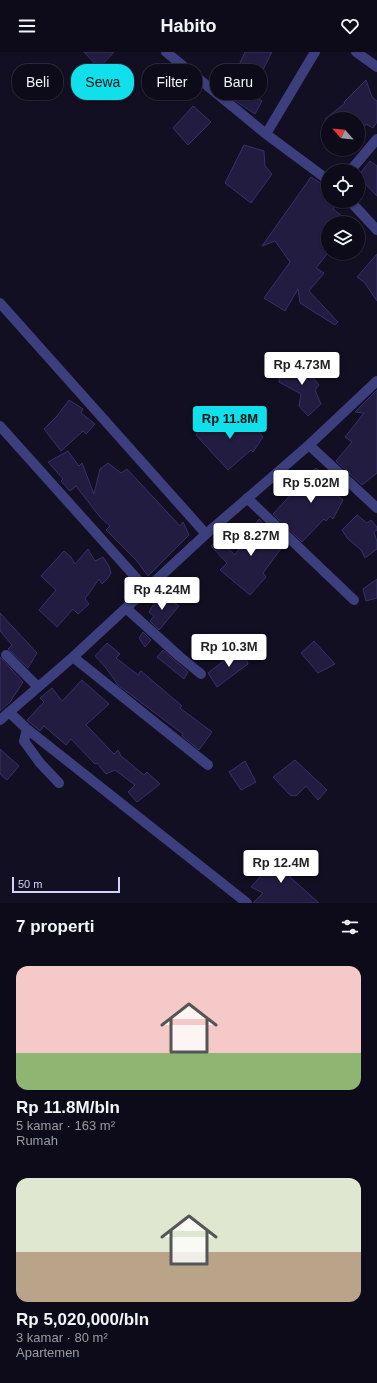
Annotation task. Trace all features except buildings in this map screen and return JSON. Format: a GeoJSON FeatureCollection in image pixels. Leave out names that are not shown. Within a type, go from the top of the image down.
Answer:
{"type":"FeatureCollection","features":[{"type":"Feature","properties":{"kind":"street"},"geometry":{"type":"LineString","coordinates":[[166,52],[266,134],[321,175]]}},
{"type":"Feature","properties":{"kind":"street"},"geometry":{"type":"LineString","coordinates":[[266,134],[315,52]]}},
{"type":"Feature","properties":{"kind":"street"},"geometry":{"type":"LineString","coordinates":[[356,52],[377,67]]}},
{"type":"Feature","properties":{"kind":"street"},"geometry":{"type":"LineString","coordinates":[[356,164],[377,139]]}},
{"type":"Feature","properties":{"kind":"street"},"geometry":{"type":"LineString","coordinates":[[357,208],[377,230]]}},
{"type":"Feature","properties":{"kind":"street"},"geometry":{"type":"LineString","coordinates":[[0,303],[206,534]]}},
{"type":"Feature","properties":{"kind":"street"},"geometry":{"type":"LineString","coordinates":[[0,720],[74,657],[148,590],[206,534],[309,445],[377,382]]}},
{"type":"Feature","properties":{"kind":"street"},"geometry":{"type":"LineString","coordinates":[[0,426],[148,590]]}},
{"type":"Feature","properties":{"kind":"street"},"geometry":{"type":"LineString","coordinates":[[309,445],[377,508]]}},
{"type":"Feature","properties":{"kind":"street"},"geometry":{"type":"LineString","coordinates":[[247,498],[354,600]]}},
{"type":"Feature","properties":{"kind":"street"},"geometry":{"type":"LineString","coordinates":[[127,609],[200,674]]}},
{"type":"Feature","properties":{"kind":"street"},"geometry":{"type":"LineString","coordinates":[[6,655],[38,687]]}},
{"type":"Feature","properties":{"kind":"street"},"geometry":{"type":"LineString","coordinates":[[74,657],[208,765]]}},
{"type":"Feature","properties":{"kind":"street"},"geometry":{"type":"LineString","coordinates":[[10,712],[27,729],[247,903]]}},
{"type":"Feature","properties":{"kind":"street"},"geometry":{"type":"LineString","coordinates":[[27,729],[24,741],[40,763],[59,783]]}}]}
